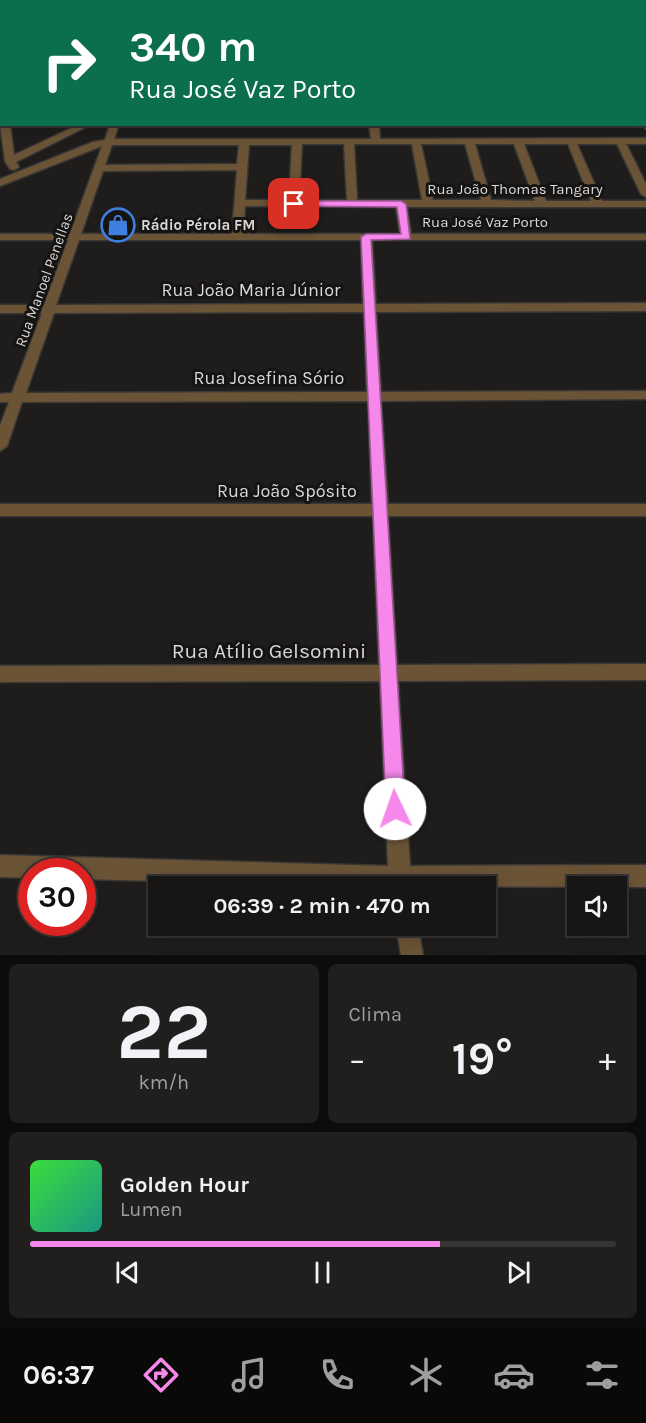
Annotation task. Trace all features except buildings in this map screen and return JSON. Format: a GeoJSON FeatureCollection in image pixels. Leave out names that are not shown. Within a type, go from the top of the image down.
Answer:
{"type":"FeatureCollection","features":[{"type":"Feature","properties":{"kind":"street"},"geometry":{"type":"LineString","coordinates":[[5,126],[10,161],[18,175]]}},
{"type":"Feature","properties":{"kind":"street"},"geometry":{"type":"LineString","coordinates":[[10,161],[84,126]]}},
{"type":"Feature","properties":{"kind":"street","name":"Rua Manoel Penellas"},"geometry":{"type":"LineString","coordinates":[[0,446],[114,126]]}},
{"type":"Feature","properties":{"kind":"street"},"geometry":{"type":"LineString","coordinates":[[374,126],[376,141]]}},
{"type":"Feature","properties":{"kind":"street"},"geometry":{"type":"LineString","coordinates":[[349,141],[352,204]]}},
{"type":"Feature","properties":{"kind":"street"},"geometry":{"type":"LineString","coordinates":[[416,141],[428,204]]}},
{"type":"Feature","properties":{"kind":"street"},"geometry":{"type":"LineString","coordinates":[[469,141],[487,204]]}},
{"type":"Feature","properties":{"kind":"street"},"geometry":{"type":"LineString","coordinates":[[518,141],[542,204]]}},
{"type":"Feature","properties":{"kind":"street"},"geometry":{"type":"LineString","coordinates":[[571,141],[598,204]]}},
{"type":"Feature","properties":{"kind":"street"},"geometry":{"type":"LineString","coordinates":[[620,141],[646,194]]}},
{"type":"Feature","properties":{"kind":"street"},"geometry":{"type":"LineString","coordinates":[[0,183],[96,144],[109,142],[646,141]]}},
{"type":"Feature","properties":{"kind":"street"},"geometry":{"type":"LineString","coordinates":[[237,237],[244,142]]}},
{"type":"Feature","properties":{"kind":"street"},"geometry":{"type":"LineString","coordinates":[[294,204],[297,142]]}},
{"type":"Feature","properties":{"kind":"street"},"geometry":{"type":"LineString","coordinates":[[100,168],[243,166]]}},
{"type":"Feature","properties":{"kind":"street","name":"Rua João Thomas Tangary"},"geometry":{"type":"LineString","coordinates":[[240,203],[646,204]]}},
{"type":"Feature","properties":{"kind":"street"},"geometry":{"type":"LineString","coordinates":[[401,204],[406,237]]}},
{"type":"Feature","properties":{"kind":"street","name":"Rua José Vaz Porto"},"geometry":{"type":"LineString","coordinates":[[0,237],[646,237]]}},
{"type":"Feature","properties":{"kind":"street"},"geometry":{"type":"LineString","coordinates":[[366,237],[400,876]]}},
{"type":"Feature","properties":{"kind":"street","name":"Rua João Maria Júnior"},"geometry":{"type":"LineString","coordinates":[[0,309],[646,307]]}},
{"type":"Feature","properties":{"kind":"street","name":"Rua Josefina Sório"},"geometry":{"type":"LineString","coordinates":[[0,398],[646,395]]}},
{"type":"Feature","properties":{"kind":"street","name":"Rua João Spósito"},"geometry":{"type":"LineString","coordinates":[[0,510],[646,510]]}},
{"type":"Feature","properties":{"kind":"street","name":"Rua Atílio Gelsomini"},"geometry":{"type":"LineString","coordinates":[[0,674],[646,672]]}},
{"type":"Feature","properties":{"kind":"street"},"geometry":{"type":"LineString","coordinates":[[0,866],[267,876]]}},
{"type":"Feature","properties":{"kind":"street"},"geometry":{"type":"LineString","coordinates":[[496,879],[646,876]]}},
{"type":"Feature","properties":{"kind":"street"},"geometry":{"type":"LineString","coordinates":[[408,936],[411,955]]}},
{"type":"Feature","properties":{"kind":"place","name":"Rádio Pérola FM"},"geometry":{"type":"Point","coordinates":[118,225]}},
{"type":"Feature","properties":{"kind":"route"},"geometry":{"type":"LineString","coordinates":[[294,204],[401,204],[406,237],[366,237],[395,809]]}}]}
